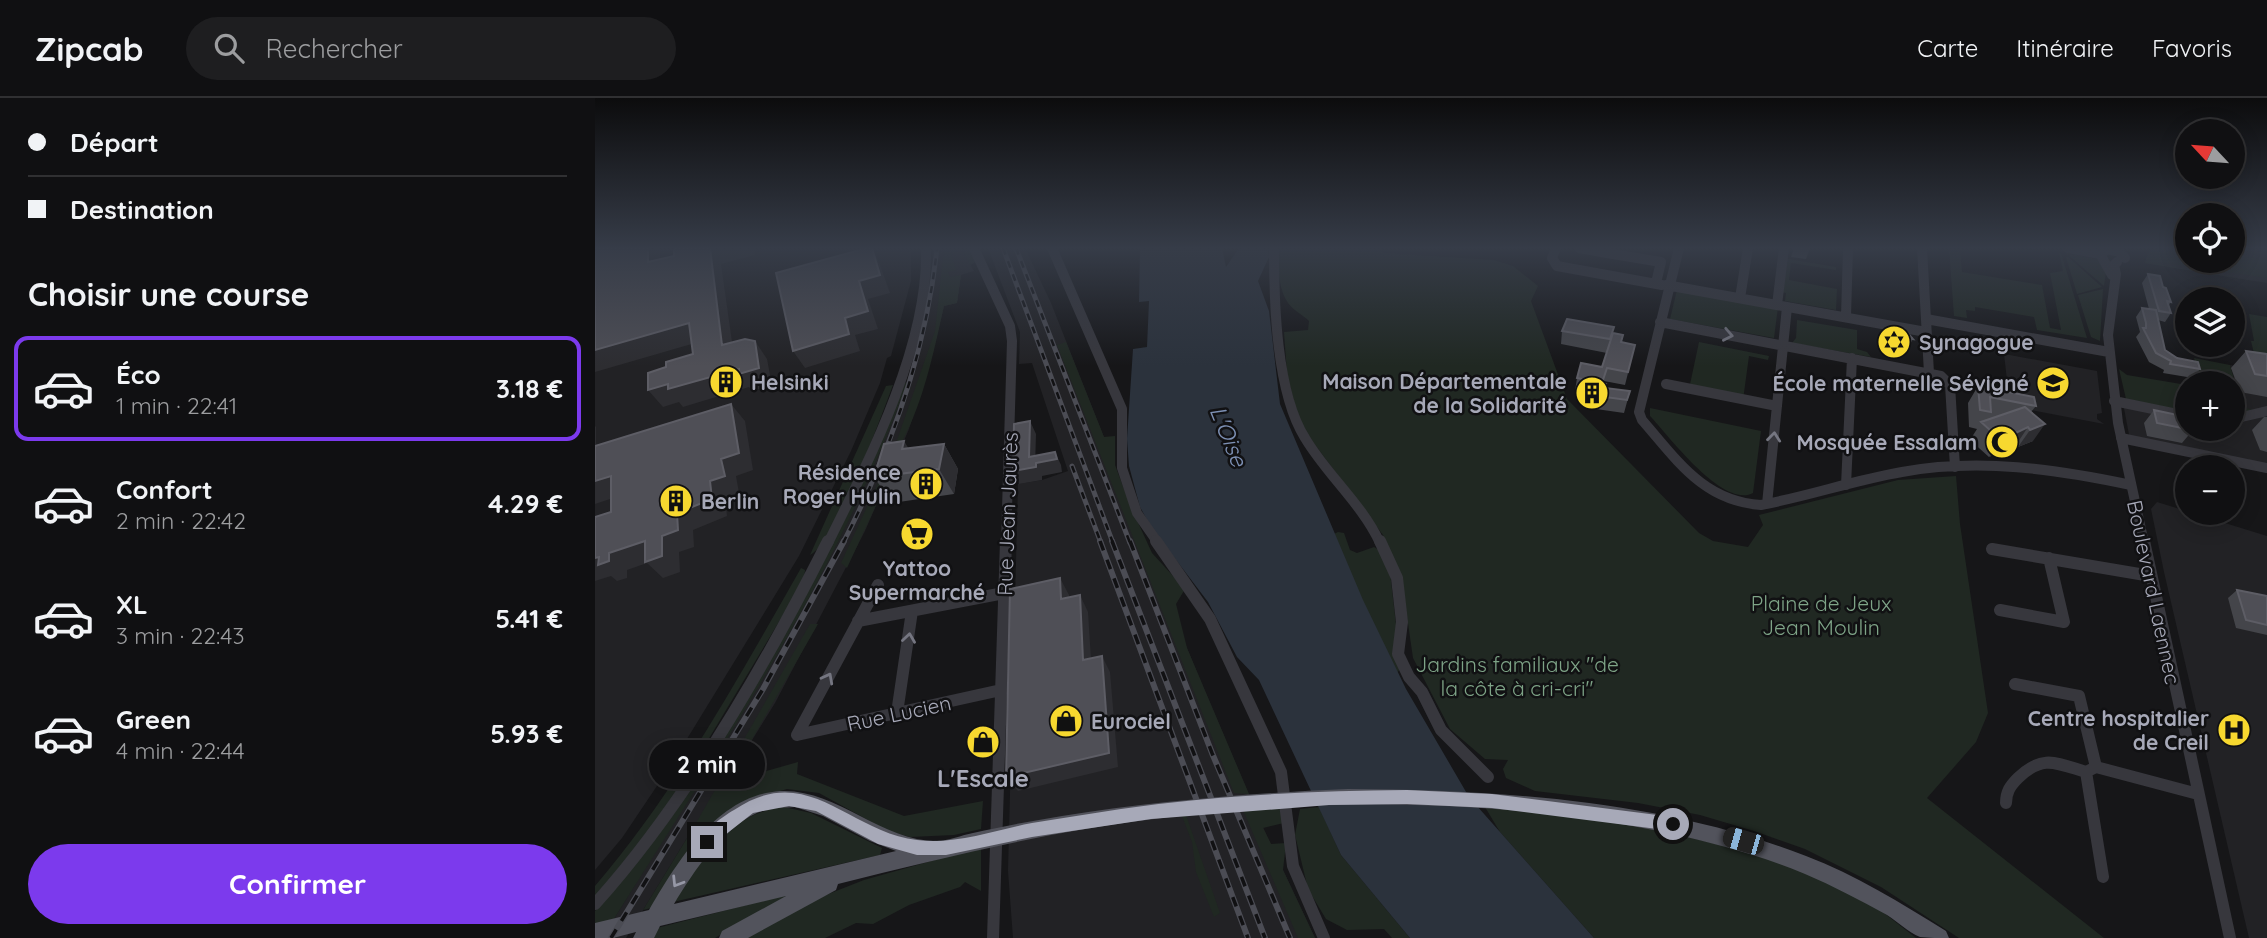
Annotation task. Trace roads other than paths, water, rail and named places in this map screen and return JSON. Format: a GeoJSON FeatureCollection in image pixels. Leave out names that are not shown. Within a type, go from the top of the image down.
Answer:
{"type":"FeatureCollection","features":[{"type":"Feature","properties":{"kind":"main road"},"geometry":{"type":"LineString","coordinates":[[595,933],[946,848],[1102,818],[1264,801],[1407,797],[1483,800],[1566,808],[1673,824],[1771,850],[1867,892],[1939,938]]}},
{"type":"Feature","properties":{"kind":"main road"},"geometry":{"type":"LineString","coordinates":[[643,938],[676,882],[701,849],[736,816],[762,803],[789,799],[806,801],[827,808],[888,842],[917,848],[946,848]]}},
{"type":"Feature","properties":{"kind":"main road"},"geometry":{"type":"LineString","coordinates":[[729,938],[852,871]]}},
{"type":"Feature","properties":{"kind":"street"},"geometry":{"type":"LineString","coordinates":[[595,904],[636,857],[691,778],[789,614],[834,531],[876,441],[911,349],[925,287]]}},
{"type":"Feature","properties":{"kind":"street","name":"Rue Jean Jaurès"},"geometry":{"type":"LineString","coordinates":[[992,287],[1012,332],[993,938]]}},
{"type":"Feature","properties":{"kind":"street"},"geometry":{"type":"LineString","coordinates":[[1069,287],[1122,409],[1121,463],[1134,507],[1153,540],[1207,614],[1231,660],[1281,772],[1293,866],[1324,938]]}},
{"type":"Feature","properties":{"kind":"street"},"geometry":{"type":"LineString","coordinates":[[1274,287],[1285,385],[1295,423],[1373,524],[1383,542],[1397,578],[1402,622],[1398,654],[1409,677],[1422,692],[1441,730],[1471,757],[1488,777]]}},
{"type":"Feature","properties":{"kind":"street"},"geometry":{"type":"LineString","coordinates":[[1664,287],[1660,322],[1639,410],[1640,417],[1711,494],[1747,505],[1767,505],[1903,472],[1955,467],[2035,469],[2131,485]]}},
{"type":"Feature","properties":{"kind":"street"},"geometry":{"type":"LineString","coordinates":[[1677,287],[1926,331]]}},
{"type":"Feature","properties":{"kind":"street"},"geometry":{"type":"LineString","coordinates":[[1740,298],[1742,287]]}},
{"type":"Feature","properties":{"kind":"street"},"geometry":{"type":"LineString","coordinates":[[1767,505],[1784,346],[1783,287]]}},
{"type":"Feature","properties":{"kind":"street"},"geometry":{"type":"LineString","coordinates":[[1846,317],[1847,287]]}},
{"type":"Feature","properties":{"kind":"street"},"geometry":{"type":"LineString","coordinates":[[1924,287],[1929,373]]}},
{"type":"Feature","properties":{"kind":"street","name":"Boulevard Laennec"},"geometry":{"type":"LineString","coordinates":[[2113,287],[2109,352],[2114,401],[2229,938]]}},
{"type":"Feature","properties":{"kind":"street"},"geometry":{"type":"LineString","coordinates":[[1926,319],[2109,352]]}},
{"type":"Feature","properties":{"kind":"street"},"geometry":{"type":"LineString","coordinates":[[1660,322],[1941,376],[1949,382],[1955,467]]}},
{"type":"Feature","properties":{"kind":"street"},"geometry":{"type":"LineString","coordinates":[[1846,485],[1852,358]]}},
{"type":"Feature","properties":{"kind":"street"},"geometry":{"type":"LineString","coordinates":[[1666,384],[1777,406]]}},
{"type":"Feature","properties":{"kind":"street"},"geometry":{"type":"LineString","coordinates":[[2114,401],[2175,414]]}},
{"type":"Feature","properties":{"kind":"street"},"geometry":{"type":"LineString","coordinates":[[2245,416],[2267,411]]}},
{"type":"Feature","properties":{"kind":"street"},"geometry":{"type":"LineString","coordinates":[[2121,438],[2253,465],[2267,465]]}},
{"type":"Feature","properties":{"kind":"street"},"geometry":{"type":"LineString","coordinates":[[1992,549],[2151,576]]}},
{"type":"Feature","properties":{"kind":"street"},"geometry":{"type":"LineString","coordinates":[[2000,610],[2064,622],[2049,558]]}},
{"type":"Feature","properties":{"kind":"street"},"geometry":{"type":"LineString","coordinates":[[858,621],[878,585]]}},
{"type":"Feature","properties":{"kind":"street"},"geometry":{"type":"LineString","coordinates":[[858,621],[1004,593]]}},
{"type":"Feature","properties":{"kind":"street"},"geometry":{"type":"LineString","coordinates":[[897,713],[912,611]]}},
{"type":"Feature","properties":{"kind":"street","name":"Rue Lucien"},"geometry":{"type":"LineString","coordinates":[[858,621],[797,735],[1001,690]]}},
{"type":"Feature","properties":{"kind":"street"},"geometry":{"type":"LineString","coordinates":[[2015,684],[2079,696],[2091,770],[2103,877]]}},
{"type":"Feature","properties":{"kind":"street"},"geometry":{"type":"LineString","coordinates":[[2005,803],[2008,789],[2035,762],[2091,770],[2198,794]]}},
{"type":"Feature","properties":{"kind":"water","name":"L'Oise"},"geometry":{"type":"Polygon","coordinates":[[[1139,287],[1260,287],[1269,311],[1280,404],[1363,600],[1406,689],[1469,797],[1594,938],[1410,938],[1341,855],[1259,680],[1237,657],[1208,602],[1151,527],[1140,507],[1129,466],[1127,439],[1133,349],[1147,347],[1149,301],[1139,302],[1139,287]]]}},
{"type":"Feature","properties":{"kind":"railway"},"geometry":{"type":"LineString","coordinates":[[844,541],[876,472],[904,400],[932,287]]}},
{"type":"Feature","properties":{"kind":"railway"},"geometry":{"type":"LineString","coordinates":[[1018,287],[1113,543]]}},
{"type":"Feature","properties":{"kind":"railway"},"geometry":{"type":"LineString","coordinates":[[1031,287],[1130,543]]}},
{"type":"Feature","properties":{"kind":"railway"},"geometry":{"type":"LineString","coordinates":[[1072,466],[1101,543]]}},
{"type":"Feature","properties":{"kind":"railway"},"geometry":{"type":"LineString","coordinates":[[611,938],[763,689],[844,541]]}},
{"type":"Feature","properties":{"kind":"railway"},"geometry":{"type":"LineString","coordinates":[[1100,541],[1248,938]]}},
{"type":"Feature","properties":{"kind":"railway"},"geometry":{"type":"LineString","coordinates":[[1112,541],[1265,938]]}},
{"type":"Feature","properties":{"kind":"railway"},"geometry":{"type":"LineString","coordinates":[[1130,541],[1212,753],[1290,938]]}},
{"type":"Feature","properties":{"kind":"place","name":"Synagogue"},"geometry":{"type":"Point","coordinates":[1894,342]}},
{"type":"Feature","properties":{"kind":"place","name":"Helsinki"},"geometry":{"type":"Point","coordinates":[726,382]}},
{"type":"Feature","properties":{"kind":"place","name":"École maternelle Sévigné"},"geometry":{"type":"Point","coordinates":[2053,383]}},
{"type":"Feature","properties":{"kind":"place","name":"Maison Départementale de la Solidarité"},"geometry":{"type":"Point","coordinates":[1592,393]}},
{"type":"Feature","properties":{"kind":"place","name":"Mosquée Essalam"},"geometry":{"type":"Point","coordinates":[2002,442]}},
{"type":"Feature","properties":{"kind":"place","name":"Résidence Roger Hulin"},"geometry":{"type":"Point","coordinates":[926,484]}},
{"type":"Feature","properties":{"kind":"place","name":"Berlin"},"geometry":{"type":"Point","coordinates":[676,501]}},
{"type":"Feature","properties":{"kind":"place","name":"Yattoo Supermarché"},"geometry":{"type":"Point","coordinates":[917,534]}},
{"type":"Feature","properties":{"kind":"place","name":"Eurociel"},"geometry":{"type":"Point","coordinates":[1066,721]}},
{"type":"Feature","properties":{"kind":"place","name":"Centre hospitalier de Creil"},"geometry":{"type":"Point","coordinates":[2234,730]}},
{"type":"Feature","properties":{"kind":"place","name":"L'Escale"},"geometry":{"type":"Point","coordinates":[983,742]}},
{"type":"Feature","properties":{"kind":"park label","name":"Plaine de Jeux Jean Moulin"},"geometry":{"type":"Point","coordinates":[1821,615]}},
{"type":"Feature","properties":{"kind":"park label","name":"Jardins familiaux \"de la côte à cri-cri\""},"geometry":{"type":"Point","coordinates":[1517,676]}}]}
